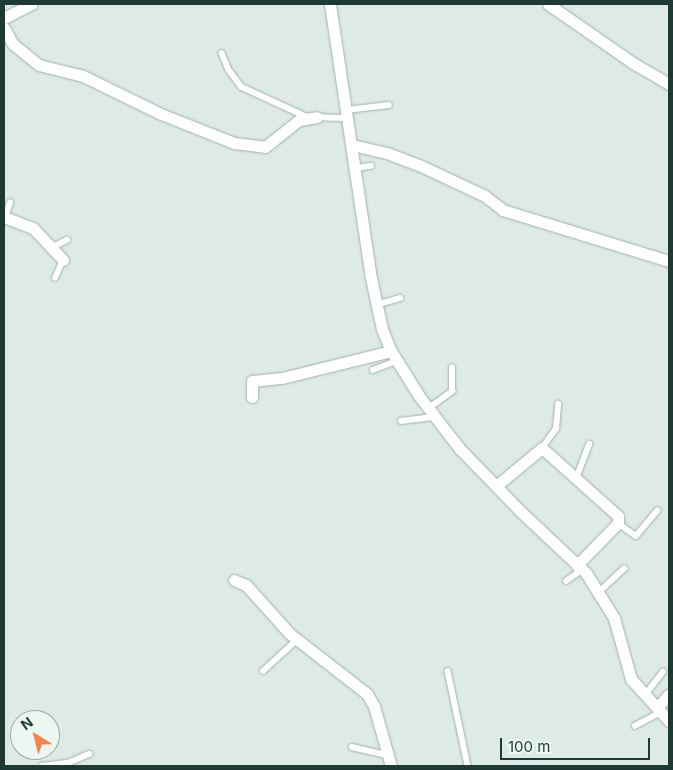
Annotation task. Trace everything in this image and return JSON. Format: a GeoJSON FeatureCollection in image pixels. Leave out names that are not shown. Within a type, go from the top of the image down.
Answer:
{"type":"FeatureCollection","features":[{"type":"Feature","properties":{"kind":"street"},"geometry":{"type":"LineString","coordinates":[[4,18],[32,4]]}},
{"type":"Feature","properties":{"kind":"street"},"geometry":{"type":"LineString","coordinates":[[330,4],[376,305],[391,351],[432,413],[496,486],[580,567],[600,591],[614,618],[631,679],[663,713],[669,694]]}},
{"type":"Feature","properties":{"kind":"street"},"geometry":{"type":"LineString","coordinates":[[548,4],[633,63],[669,84]]}},
{"type":"Feature","properties":{"kind":"street"},"geometry":{"type":"LineString","coordinates":[[4,28],[13,44],[39,66],[83,76],[234,143],[265,147],[299,120],[317,117]]}},
{"type":"Feature","properties":{"kind":"street"},"geometry":{"type":"LineString","coordinates":[[352,145],[387,153],[419,165],[485,196],[503,210],[669,262]]}},
{"type":"Feature","properties":{"kind":"street"},"geometry":{"type":"LineString","coordinates":[[4,218],[33,228],[62,260]]}},
{"type":"Feature","properties":{"kind":"street"},"geometry":{"type":"LineString","coordinates":[[252,397],[252,381],[282,378],[391,351]]}},
{"type":"Feature","properties":{"kind":"street"},"geometry":{"type":"LineString","coordinates":[[496,486],[542,448],[576,476],[618,516],[618,523],[580,567]]}},
{"type":"Feature","properties":{"kind":"street"},"geometry":{"type":"LineString","coordinates":[[234,580],[246,585],[297,640],[371,700],[389,761]]}},
{"type":"Feature","properties":{"kind":"lane"},"geometry":{"type":"LineString","coordinates":[[222,53],[229,70],[242,87],[301,116],[317,117],[347,114],[389,105]]}},
{"type":"Feature","properties":{"kind":"lane"},"geometry":{"type":"LineString","coordinates":[[356,168],[371,166]]}},
{"type":"Feature","properties":{"kind":"lane"},"geometry":{"type":"LineString","coordinates":[[4,218],[10,203]]}},
{"type":"Feature","properties":{"kind":"lane"},"geometry":{"type":"LineString","coordinates":[[51,248],[67,240]]}},
{"type":"Feature","properties":{"kind":"lane"},"geometry":{"type":"LineString","coordinates":[[55,278],[62,260]]}},
{"type":"Feature","properties":{"kind":"lane"},"geometry":{"type":"LineString","coordinates":[[376,305],[400,298]]}},
{"type":"Feature","properties":{"kind":"lane"},"geometry":{"type":"LineString","coordinates":[[373,370],[397,362]]}},
{"type":"Feature","properties":{"kind":"lane"},"geometry":{"type":"LineString","coordinates":[[401,421],[432,413],[452,391],[452,368]]}},
{"type":"Feature","properties":{"kind":"lane"},"geometry":{"type":"LineString","coordinates":[[542,448],[556,429],[558,404]]}},
{"type":"Feature","properties":{"kind":"lane"},"geometry":{"type":"LineString","coordinates":[[576,476],[589,444]]}},
{"type":"Feature","properties":{"kind":"lane"},"geometry":{"type":"LineString","coordinates":[[618,523],[636,536],[657,511]]}},
{"type":"Feature","properties":{"kind":"lane"},"geometry":{"type":"LineString","coordinates":[[566,581],[580,567]]}},
{"type":"Feature","properties":{"kind":"lane"},"geometry":{"type":"LineString","coordinates":[[600,591],[624,568]]}},
{"type":"Feature","properties":{"kind":"lane"},"geometry":{"type":"LineString","coordinates":[[263,671],[297,640]]}},
{"type":"Feature","properties":{"kind":"lane"},"geometry":{"type":"LineString","coordinates":[[448,671],[468,766]]}},
{"type":"Feature","properties":{"kind":"lane"},"geometry":{"type":"LineString","coordinates":[[645,695],[663,672]]}},
{"type":"Feature","properties":{"kind":"lane"},"geometry":{"type":"LineString","coordinates":[[634,726],[663,713]]}},
{"type":"Feature","properties":{"kind":"lane"},"geometry":{"type":"LineString","coordinates":[[352,747],[389,761]]}},
{"type":"Feature","properties":{"kind":"lane"},"geometry":{"type":"LineString","coordinates":[[42,766],[68,763],[89,754]]}}]}
